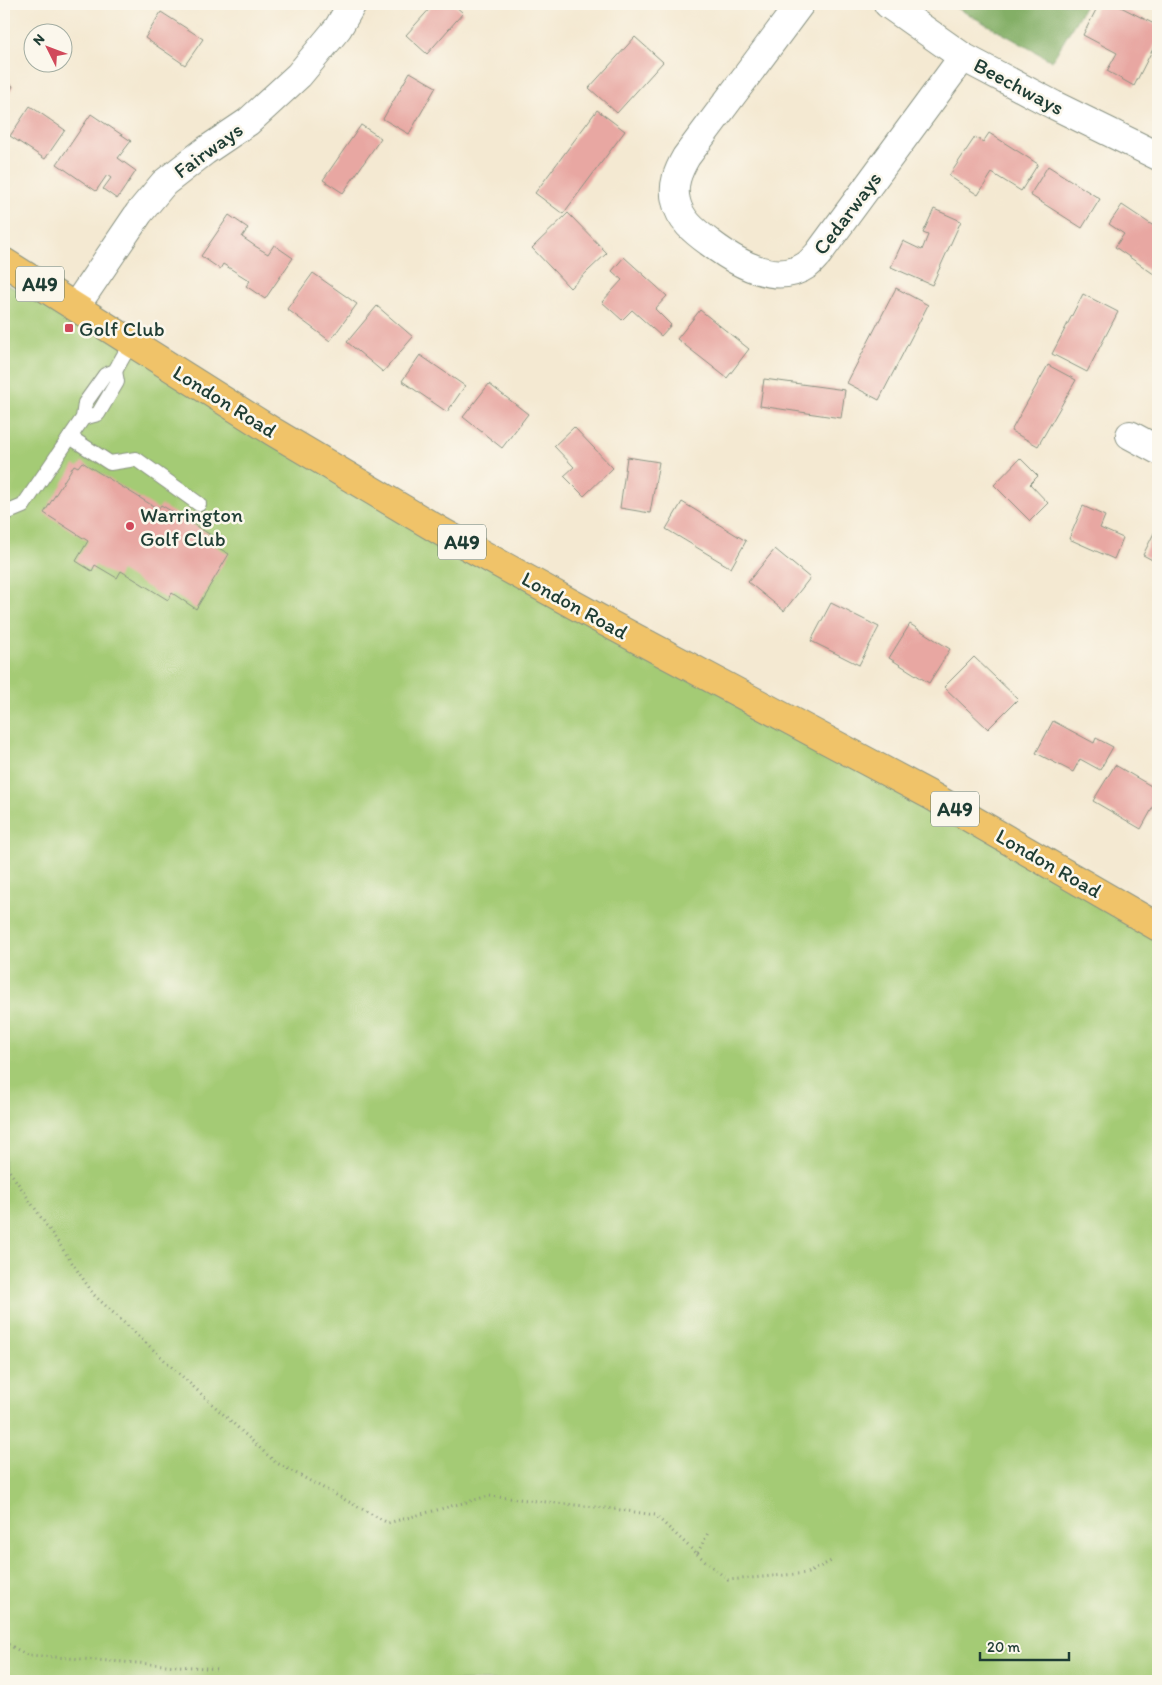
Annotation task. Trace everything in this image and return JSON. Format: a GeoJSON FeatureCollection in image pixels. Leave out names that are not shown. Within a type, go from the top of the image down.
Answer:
{"type":"FeatureCollection","features":[{"type":"Feature","properties":{"kind":"highway","name":"London Road"},"geometry":{"type":"LineString","coordinates":[[4,262],[272,431],[442,532],[598,618],[930,795],[1158,927]]}},
{"type":"Feature","properties":{"kind":"street","name":"Fairways"},"geometry":{"type":"LineString","coordinates":[[76,306],[138,213],[164,183],[205,151],[248,122],[299,75],[338,28],[352,4]]}},
{"type":"Feature","properties":{"kind":"street","name":"Cedarways"},"geometry":{"type":"LineString","coordinates":[[800,4],[686,157],[678,171],[675,186],[676,201],[682,216],[691,228],[728,258],[744,266],[763,272],[781,273],[794,271],[807,264],[818,254],[963,57]]}},
{"type":"Feature","properties":{"kind":"street","name":"Beechways"},"geometry":{"type":"LineString","coordinates":[[888,4],[963,57],[1054,105],[1158,156]]}},
{"type":"Feature","properties":{"kind":"street"},"geometry":{"type":"LineString","coordinates":[[1130,435],[1157,447]]}},
{"type":"Feature","properties":{"kind":"lane"},"geometry":{"type":"LineString","coordinates":[[4,512],[6,513],[23,506],[83,418],[85,403],[105,375],[115,371],[132,341]]}},
{"type":"Feature","properties":{"kind":"lane"},"geometry":{"type":"LineString","coordinates":[[70,437],[110,463],[136,459],[199,504]]}},
{"type":"Feature","properties":{"kind":"path"},"geometry":{"type":"LineString","coordinates":[[4,1163],[94,1295],[275,1462],[388,1523],[488,1496],[655,1515],[728,1580],[808,1573],[833,1560]]}},
{"type":"Feature","properties":{"kind":"path"},"geometry":{"type":"LineString","coordinates":[[697,1554],[709,1531]]}},
{"type":"Feature","properties":{"kind":"path"},"geometry":{"type":"LineString","coordinates":[[4,1642],[27,1654],[220,1669]]}},
{"type":"Feature","properties":{"kind":"green space"},"geometry":{"type":"Polygon","coordinates":[[[950,4],[1086,4],[1052,61],[950,4]]]}},
{"type":"Feature","properties":{"kind":"green space","name":"Warrington Golf Club"},"geometry":{"type":"Polygon","coordinates":[[[4,283],[168,367],[1158,927],[1158,1681],[4,1681],[4,283]]]}},
{"type":"Feature","properties":{"kind":"building"},"geometry":{"type":"Polygon","coordinates":[[[434,4],[453,4],[463,13],[427,54],[406,35],[434,4]]]}},
{"type":"Feature","properties":{"kind":"building"},"geometry":{"type":"Polygon","coordinates":[[[1099,4],[1115,4],[1158,26],[1158,39],[1134,86],[1107,71],[1117,53],[1083,35],[1099,4]]]}},
{"type":"Feature","properties":{"kind":"building"},"geometry":{"type":"Polygon","coordinates":[[[161,12],[203,39],[185,65],[145,38],[161,12]]]}},
{"type":"Feature","properties":{"kind":"building"},"geometry":{"type":"Polygon","coordinates":[[[635,37],[663,62],[617,113],[589,88],[635,37]]]}},
{"type":"Feature","properties":{"kind":"building"},"geometry":{"type":"Polygon","coordinates":[[[410,72],[436,87],[409,134],[383,119],[410,72]]]}},
{"type":"Feature","properties":{"kind":"building"},"geometry":{"type":"Polygon","coordinates":[[[4,80],[13,86],[4,102],[4,80]]]}},
{"type":"Feature","properties":{"kind":"building"},"geometry":{"type":"Polygon","coordinates":[[[30,106],[65,130],[45,159],[10,136],[30,106]]]}},
{"type":"Feature","properties":{"kind":"building"},"geometry":{"type":"Polygon","coordinates":[[[597,110],[625,131],[563,214],[535,193],[597,110]]]}},
{"type":"Feature","properties":{"kind":"building"},"geometry":{"type":"Polygon","coordinates":[[[91,114],[131,141],[118,158],[136,171],[117,199],[103,189],[111,178],[107,175],[96,191],[57,164],[91,114]]]}},
{"type":"Feature","properties":{"kind":"building"},"geometry":{"type":"Polygon","coordinates":[[[361,125],[381,138],[343,193],[323,180],[361,125]]]}},
{"type":"Feature","properties":{"kind":"building"},"geometry":{"type":"Polygon","coordinates":[[[989,133],[1038,164],[1021,191],[992,173],[978,195],[949,176],[975,137],[983,142],[989,133]]]}},
{"type":"Feature","properties":{"kind":"building"},"geometry":{"type":"Polygon","coordinates":[[[1048,166],[1100,199],[1082,228],[1030,195],[1048,166]]]}},
{"type":"Feature","properties":{"kind":"building"},"geometry":{"type":"Polygon","coordinates":[[[1122,205],[1158,229],[1158,277],[1115,247],[1124,234],[1109,224],[1122,205]]]}},
{"type":"Feature","properties":{"kind":"building"},"geometry":{"type":"Polygon","coordinates":[[[934,209],[961,221],[932,285],[891,267],[903,241],[922,250],[928,235],[923,233],[934,209]]]}},
{"type":"Feature","properties":{"kind":"building"},"geometry":{"type":"Polygon","coordinates":[[[568,213],[607,253],[570,288],[532,248],[568,213]]]}},
{"type":"Feature","properties":{"kind":"building"},"geometry":{"type":"Polygon","coordinates":[[[229,215],[248,228],[242,237],[255,246],[268,254],[274,245],[293,258],[265,299],[246,286],[250,281],[223,264],[220,269],[201,256],[229,215]]]}},
{"type":"Feature","properties":{"kind":"building"},"geometry":{"type":"Polygon","coordinates":[[[624,257],[667,296],[655,309],[671,325],[661,336],[632,310],[622,320],[602,302],[622,280],[612,271],[624,257]]]}},
{"type":"Feature","properties":{"kind":"building"},"geometry":{"type":"Polygon","coordinates":[[[313,273],[357,304],[330,341],[287,309],[313,273]]]}},
{"type":"Feature","properties":{"kind":"building"},"geometry":{"type":"Polygon","coordinates":[[[896,288],[928,305],[879,400],[847,383],[896,288]]]}},
{"type":"Feature","properties":{"kind":"building"},"geometry":{"type":"Polygon","coordinates":[[[1083,294],[1118,312],[1087,372],[1052,354],[1083,294]]]}},
{"type":"Feature","properties":{"kind":"building"},"geometry":{"type":"Polygon","coordinates":[[[377,306],[413,337],[383,372],[347,342],[377,306]]]}},
{"type":"Feature","properties":{"kind":"building"},"geometry":{"type":"Polygon","coordinates":[[[700,310],[749,349],[727,378],[677,339],[700,310]]]}},
{"type":"Feature","properties":{"kind":"building"},"geometry":{"type":"Polygon","coordinates":[[[420,355],[465,386],[447,412],[402,381],[420,355]]]}},
{"type":"Feature","properties":{"kind":"building"},"geometry":{"type":"Polygon","coordinates":[[[1048,365],[1076,380],[1038,446],[1011,431],[1048,365]]]}},
{"type":"Feature","properties":{"kind":"building"},"geometry":{"type":"Polygon","coordinates":[[[764,379],[845,390],[841,418],[760,406],[764,379]]]}},
{"type":"Feature","properties":{"kind":"building"},"geometry":{"type":"Polygon","coordinates":[[[489,384],[528,414],[502,448],[463,417],[489,384]]]}},
{"type":"Feature","properties":{"kind":"building"},"geometry":{"type":"Polygon","coordinates":[[[574,427],[613,468],[584,496],[564,476],[574,467],[554,446],[574,427]]]}},
{"type":"Feature","properties":{"kind":"building"},"geometry":{"type":"Polygon","coordinates":[[[627,457],[659,462],[650,513],[620,508],[627,457]]]}},
{"type":"Feature","properties":{"kind":"building"},"geometry":{"type":"Polygon","coordinates":[[[1020,458],[1038,476],[1030,484],[1048,503],[1030,521],[994,485],[1020,458]]]}},
{"type":"Feature","properties":{"kind":"building","name":"Warrington Golf Club"},"geometry":{"type":"Polygon","coordinates":[[[82,462],[158,509],[161,505],[216,538],[212,544],[229,554],[196,609],[172,593],[168,600],[121,571],[117,578],[95,565],[92,571],[76,561],[88,541],[44,513],[74,465],[78,467],[82,462]]]}},
{"type":"Feature","properties":{"kind":"building"},"geometry":{"type":"Polygon","coordinates":[[[682,502],[746,541],[731,568],[666,529],[682,502]]]}},
{"type":"Feature","properties":{"kind":"building"},"geometry":{"type":"Polygon","coordinates":[[[1083,506],[1105,516],[1100,528],[1123,538],[1114,559],[1069,539],[1083,506]]]}},
{"type":"Feature","properties":{"kind":"building"},"geometry":{"type":"Polygon","coordinates":[[[1156,529],[1158,530],[1158,563],[1143,555],[1156,529]]]}},
{"type":"Feature","properties":{"kind":"building"},"geometry":{"type":"Polygon","coordinates":[[[775,549],[810,578],[784,611],[748,582],[775,549]]]}},
{"type":"Feature","properties":{"kind":"building"},"geometry":{"type":"Polygon","coordinates":[[[831,603],[879,627],[859,665],[811,641],[831,603]]]}},
{"type":"Feature","properties":{"kind":"building"},"geometry":{"type":"Polygon","coordinates":[[[910,624],[950,649],[929,683],[889,658],[910,624]]]}},
{"type":"Feature","properties":{"kind":"building"},"geometry":{"type":"Polygon","coordinates":[[[974,657],[1018,699],[988,729],[944,687],[974,657]]]}},
{"type":"Feature","properties":{"kind":"building"},"geometry":{"type":"Polygon","coordinates":[[[1053,721],[1094,743],[1096,738],[1113,747],[1100,770],[1080,759],[1073,772],[1036,753],[1053,721]]]}},
{"type":"Feature","properties":{"kind":"building"},"geometry":{"type":"Polygon","coordinates":[[[1115,765],[1158,790],[1158,798],[1141,829],[1093,801],[1115,765]]]}},
{"type":"Feature","properties":{"kind":"place","name":"Golf Club"},"geometry":{"type":"Point","coordinates":[69,328]}},
{"type":"Feature","properties":{"kind":"place","name":"Warrington Golf Club"},"geometry":{"type":"Point","coordinates":[130,526]}}]}
